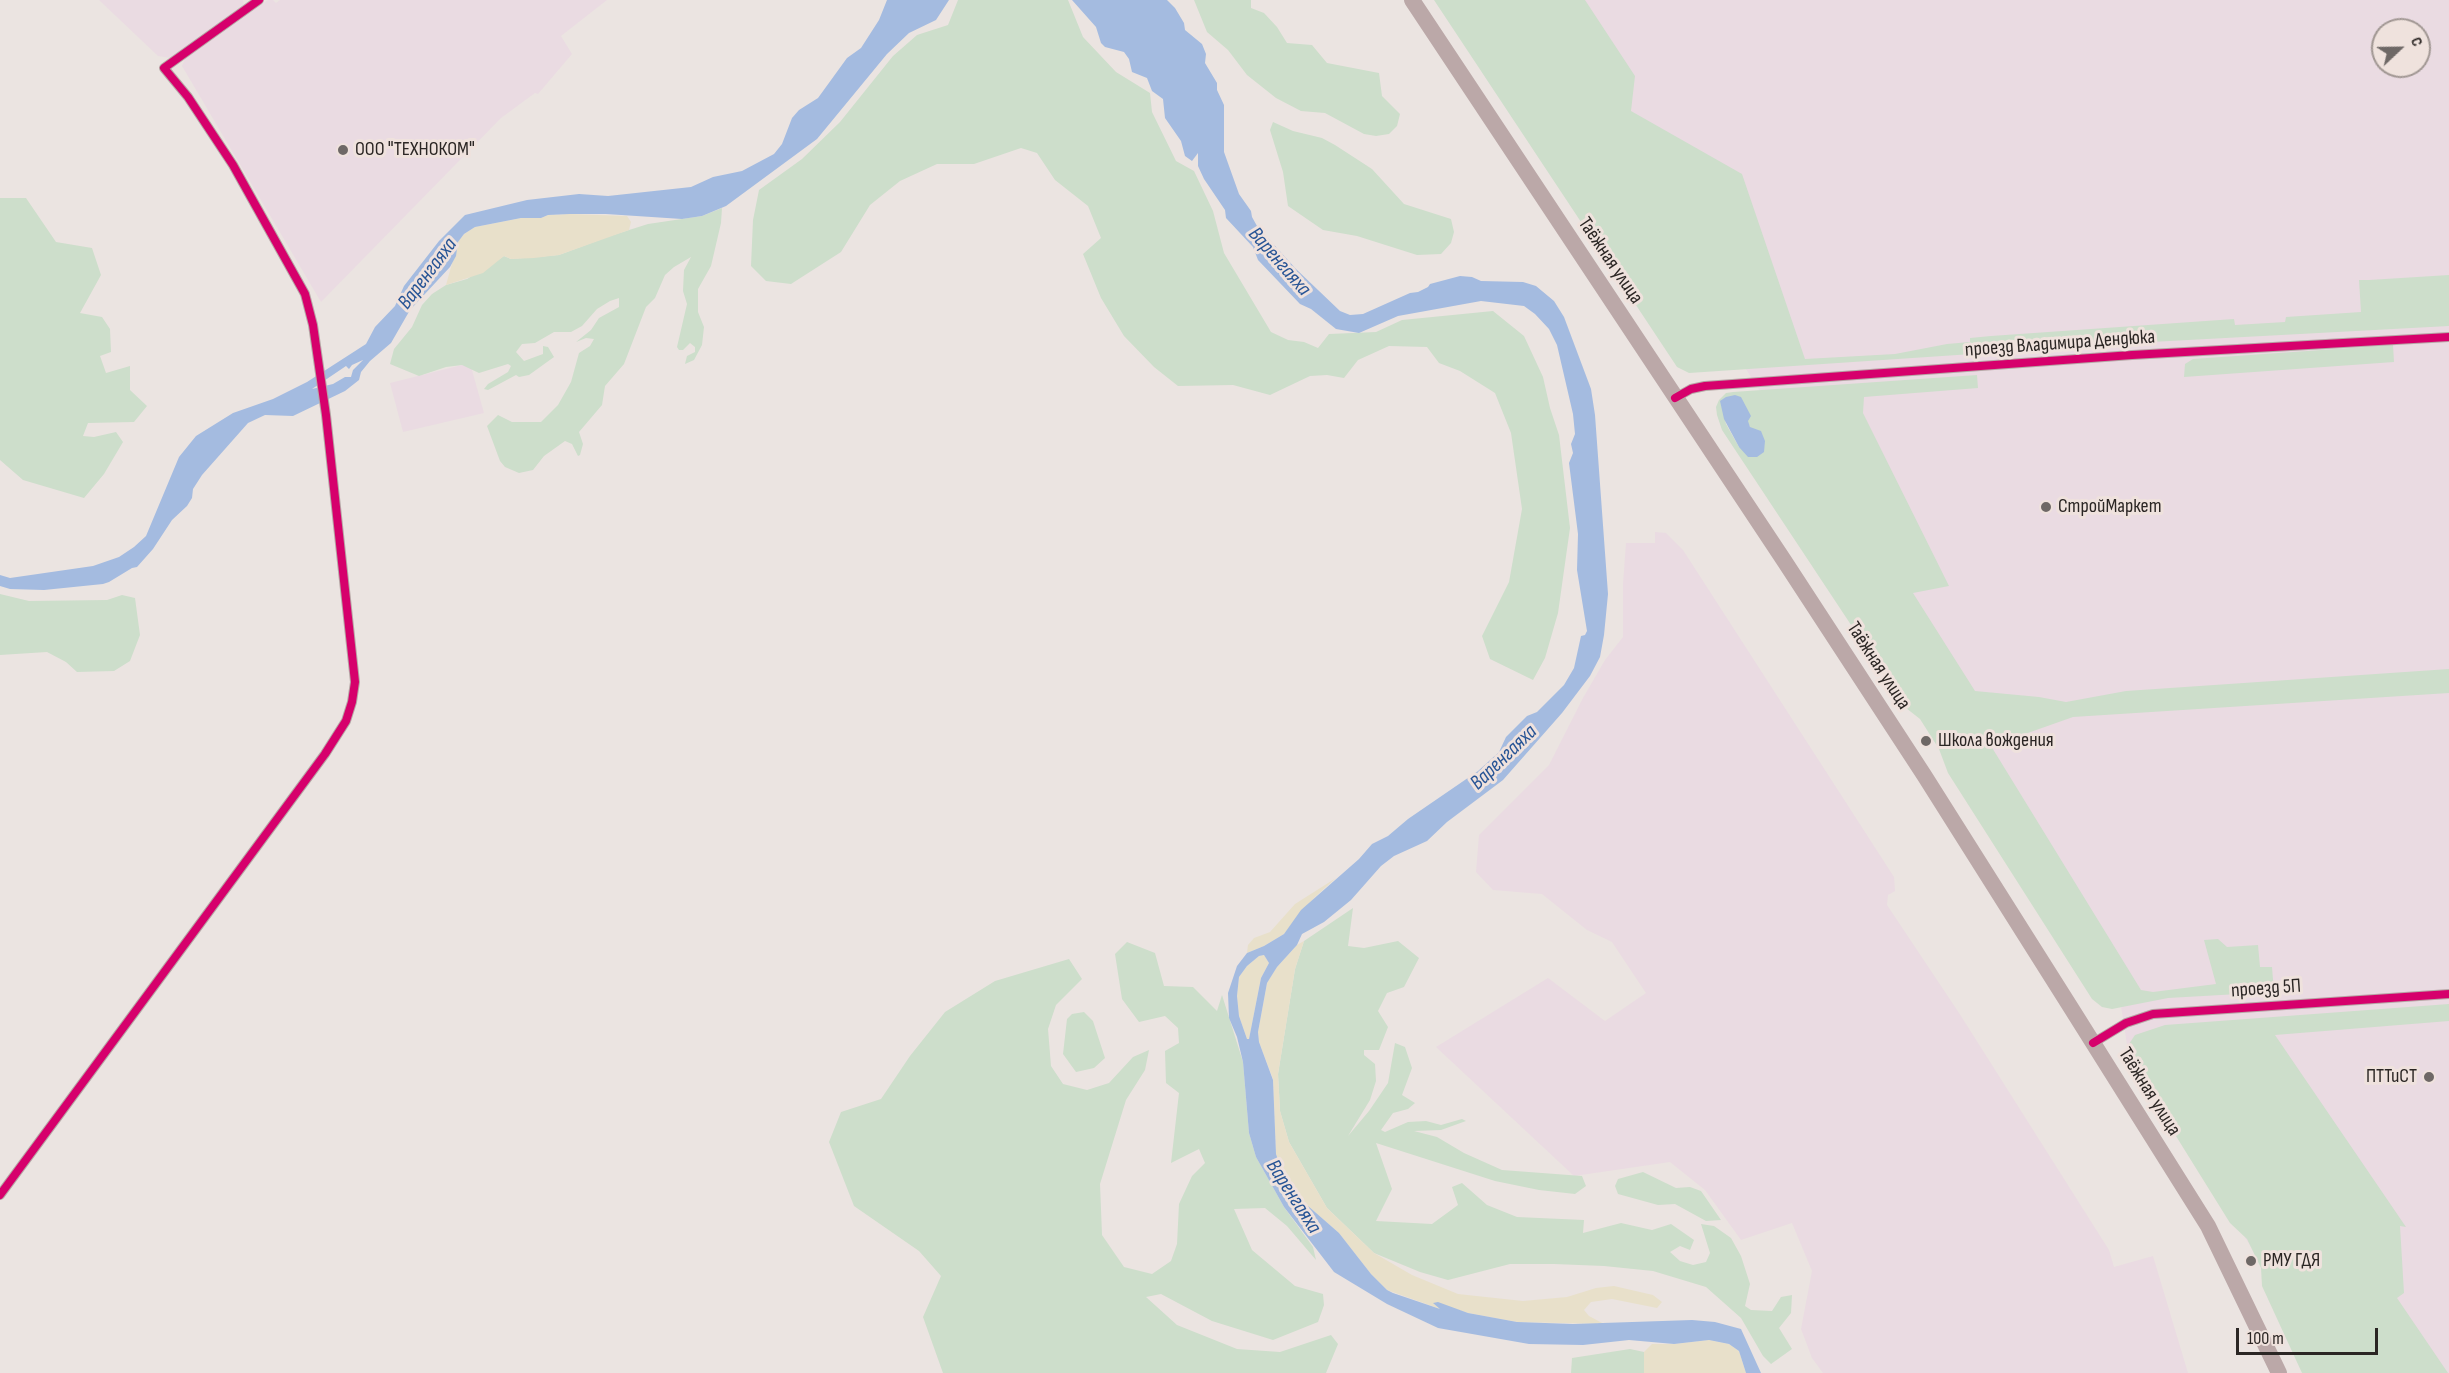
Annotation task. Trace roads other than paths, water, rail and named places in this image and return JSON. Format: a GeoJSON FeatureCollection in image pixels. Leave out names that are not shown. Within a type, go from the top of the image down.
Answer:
{"type":"FeatureCollection","features":[{"type":"Feature","properties":{"kind":"highway","name":"Таёжная улица"},"geometry":{"type":"LineString","coordinates":[[1412,0],[1924,776],[2093,1043],[2208,1226],[2278,1373]]}},
{"type":"Feature","properties":{"kind":"street"},"geometry":{"type":"LineString","coordinates":[[0,1195],[325,754],[346,721],[355,682],[326,416],[310,311],[300,283],[222,148],[188,98],[164,68],[259,0]]}},
{"type":"Feature","properties":{"kind":"street","name":"проезд Владимира Дендюка"},"geometry":{"type":"LineString","coordinates":[[1675,398],[1691,389],[1705,386],[2132,355],[2449,337]]}},
{"type":"Feature","properties":{"kind":"street","name":"проезд 5П"},"geometry":{"type":"LineString","coordinates":[[2093,1043],[2126,1023],[2153,1014],[2449,994]]}},
{"type":"Feature","properties":{"kind":"water","name":"Варенгаяха"},"geometry":{"type":"Polygon","coordinates":[[[887,0],[949,0],[936,20],[909,33],[887,54],[817,139],[726,206],[702,216],[682,219],[570,214],[521,218],[475,227],[464,234],[458,242],[456,256],[450,267],[410,310],[391,343],[370,361],[361,372],[359,380],[345,391],[293,416],[265,415],[248,423],[202,475],[193,489],[192,498],[187,506],[172,520],[153,549],[137,567],[103,584],[44,590],[10,589],[0,586],[0,575],[10,578],[93,566],[119,557],[134,547],[146,536],[179,457],[196,436],[233,413],[273,399],[307,382],[366,344],[375,327],[395,306],[404,286],[439,241],[465,215],[527,200],[579,194],[608,196],[691,187],[713,177],[742,171],[774,154],[782,144],[792,118],[799,110],[818,98],[847,58],[861,48],[879,20],[887,0]],[[363,360],[349,369],[346,366],[312,389],[351,377],[353,370],[363,360]]]}},
{"type":"Feature","properties":{"kind":"water","name":"Варенгаяха"},"geometry":{"type":"Polygon","coordinates":[[[1072,0],[1167,0],[1175,8],[1184,23],[1185,30],[1202,44],[1206,54],[1205,63],[1217,83],[1217,90],[1224,105],[1224,152],[1239,194],[1251,211],[1257,226],[1296,269],[1340,311],[1350,315],[1363,314],[1410,293],[1418,292],[1430,284],[1460,276],[1472,277],[1481,281],[1523,282],[1536,286],[1554,301],[1564,317],[1591,389],[1595,415],[1608,594],[1600,657],[1590,676],[1562,713],[1503,780],[1447,822],[1427,841],[1394,856],[1381,866],[1351,900],[1324,922],[1302,934],[1297,945],[1277,967],[1267,983],[1258,1032],[1259,1042],[1273,1080],[1276,1154],[1284,1177],[1299,1198],[1339,1233],[1371,1274],[1393,1293],[1440,1309],[1433,1303],[1438,1302],[1468,1313],[1517,1322],[1573,1324],[1692,1320],[1715,1322],[1741,1329],[1761,1373],[1746,1373],[1739,1351],[1729,1344],[1709,1340],[1674,1344],[1629,1340],[1583,1345],[1529,1344],[1438,1328],[1387,1304],[1334,1272],[1284,1207],[1256,1157],[1249,1133],[1243,1062],[1237,1037],[1229,1018],[1228,993],[1237,966],[1247,953],[1284,934],[1301,910],[1359,859],[1372,844],[1388,836],[1408,819],[1478,771],[1499,752],[1506,737],[1527,716],[1537,712],[1564,685],[1574,668],[1581,636],[1587,631],[1577,570],[1578,534],[1569,463],[1573,453],[1571,444],[1575,434],[1573,414],[1557,345],[1549,329],[1524,306],[1481,301],[1398,316],[1359,333],[1336,329],[1311,309],[1300,304],[1258,260],[1253,247],[1226,218],[1225,210],[1198,166],[1198,153],[1192,161],[1185,156],[1181,141],[1165,118],[1163,99],[1152,91],[1147,78],[1132,72],[1129,59],[1124,52],[1105,47],[1101,43],[1096,27],[1072,0]],[[1264,955],[1259,956],[1239,977],[1237,996],[1239,1016],[1247,1039],[1249,1039],[1261,978],[1269,963],[1264,955]]]}},
{"type":"Feature","properties":{"kind":"water"},"geometry":{"type":"Polygon","coordinates":[[[1735,395],[1741,397],[1751,416],[1748,421],[1750,427],[1761,431],[1765,441],[1764,452],[1757,457],[1748,457],[1739,447],[1724,419],[1720,401],[1735,395]]]}},
{"type":"Feature","properties":{"kind":"place","name":"ООО \"ТЕХНОКОМ\""},"geometry":{"type":"Point","coordinates":[343,150]}},
{"type":"Feature","properties":{"kind":"place","name":"СтройМаркет"},"geometry":{"type":"Point","coordinates":[2046,507]}},
{"type":"Feature","properties":{"kind":"place","name":"Школа вождения"},"geometry":{"type":"Point","coordinates":[1926,741]}},
{"type":"Feature","properties":{"kind":"place","name":"ПТТиСТ"},"geometry":{"type":"Point","coordinates":[2429,1077]}},
{"type":"Feature","properties":{"kind":"place","name":"РМУ ГДЯ"},"geometry":{"type":"Point","coordinates":[2251,1261]}}]}
